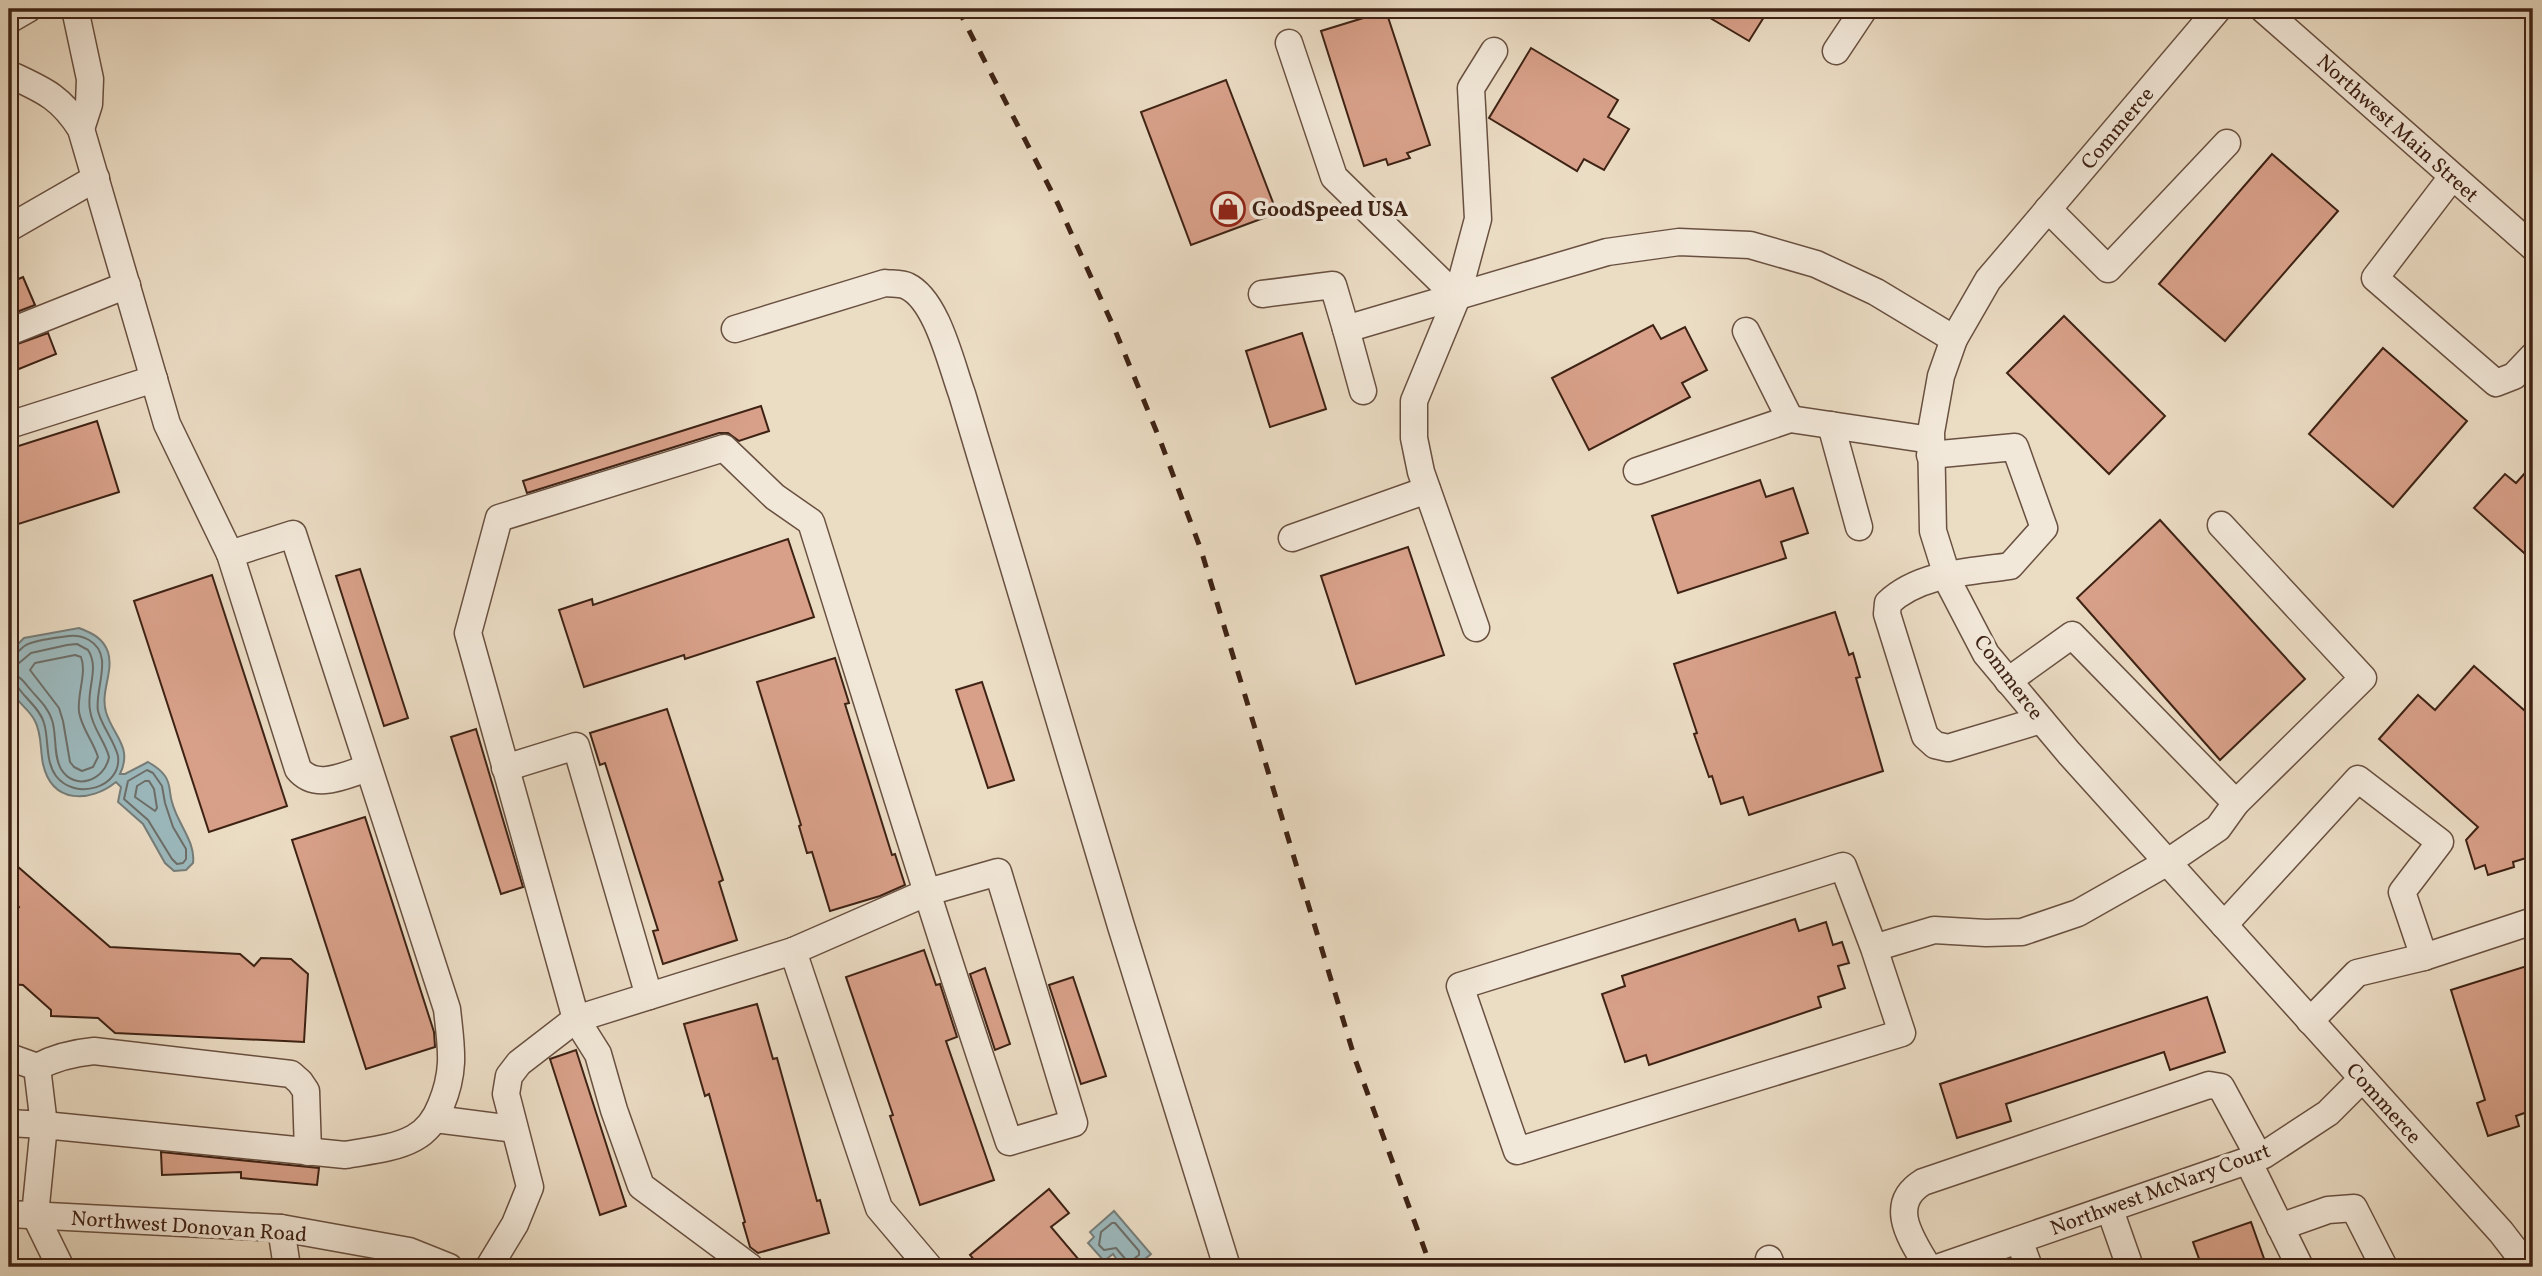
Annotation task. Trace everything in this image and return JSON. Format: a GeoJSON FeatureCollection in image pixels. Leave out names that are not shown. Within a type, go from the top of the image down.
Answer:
{"type":"FeatureCollection","features":[{"type":"Feature","properties":{"kind":"street"},"geometry":{"type":"LineString","coordinates":[[9,20],[28,9]]}},
{"type":"Feature","properties":{"kind":"street"},"geometry":{"type":"LineString","coordinates":[[75,9],[90,79],[89,104],[81,129]]}},
{"type":"Feature","properties":{"kind":"street"},"geometry":{"type":"LineString","coordinates":[[1836,51],[1864,9]]}},
{"type":"Feature","properties":{"kind":"street","name":"Commerce"},"geometry":{"type":"LineString","coordinates":[[2218,9],[1988,280],[1954,339],[1941,376],[1931,448],[1933,531],[1950,586],[1986,654],[2041,720],[2501,1233],[2526,1265]]}},
{"type":"Feature","properties":{"kind":"street","name":"Northwest Main Street"},"geometry":{"type":"LineString","coordinates":[[2263,9],[2533,247]]}},
{"type":"Feature","properties":{"kind":"street"},"geometry":{"type":"LineString","coordinates":[[1289,43],[1334,177],[1457,298]]}},
{"type":"Feature","properties":{"kind":"street"},"geometry":{"type":"LineString","coordinates":[[1476,628],[1427,490],[1414,438],[1414,401],[1457,298],[1478,219],[1471,88],[1494,51]]}},
{"type":"Feature","properties":{"kind":"street"},"geometry":{"type":"LineString","coordinates":[[9,75],[52,95],[69,110],[81,129],[167,424],[230,554],[298,769],[304,777],[315,781],[368,768]]}},
{"type":"Feature","properties":{"kind":"street"},"geometry":{"type":"LineString","coordinates":[[2048,209],[2108,269],[2227,143]]}},
{"type":"Feature","properties":{"kind":"street"},"geometry":{"type":"LineString","coordinates":[[2452,177],[2375,278],[2496,383],[2514,376],[2533,356]]}},
{"type":"Feature","properties":{"kind":"street"},"geometry":{"type":"LineString","coordinates":[[9,228],[96,178]]}},
{"type":"Feature","properties":{"kind":"street"},"geometry":{"type":"LineString","coordinates":[[1346,329],[1607,253],[1679,242],[1750,245],[1816,264],[1876,292],[1954,339]]}},
{"type":"Feature","properties":{"kind":"street"},"geometry":{"type":"LineString","coordinates":[[735,329],[885,283],[905,285],[921,296],[934,317],[962,394],[1121,926],[1227,1267]]}},
{"type":"Feature","properties":{"kind":"street"},"geometry":{"type":"LineString","coordinates":[[9,332],[127,285]]}},
{"type":"Feature","properties":{"kind":"street"},"geometry":{"type":"LineString","coordinates":[[1262,294],[1333,285],[1363,391]]}},
{"type":"Feature","properties":{"kind":"street"},"geometry":{"type":"LineString","coordinates":[[1746,331],[1790,419]]}},
{"type":"Feature","properties":{"kind":"street"},"geometry":{"type":"LineString","coordinates":[[9,425],[154,379]]}},
{"type":"Feature","properties":{"kind":"street"},"geometry":{"type":"LineString","coordinates":[[1637,471],[1790,419],[1830,425],[1931,448],[2015,447],[2043,528],[2010,566],[1946,575],[1910,587],[1888,603],[1887,614],[1925,736],[1936,745],[1948,748],[2041,720]]}},
{"type":"Feature","properties":{"kind":"street"},"geometry":{"type":"LineString","coordinates":[[1830,425],[1860,527]]}},
{"type":"Feature","properties":{"kind":"street"},"geometry":{"type":"LineString","coordinates":[[489,1267],[515,1224],[530,1187],[506,1094],[509,1076],[527,1057],[576,1019],[793,951],[928,892],[998,872],[1074,1124],[1009,1142],[928,892],[811,522],[775,497],[724,448],[499,518],[468,633],[576,1019],[598,1054],[614,1110],[641,1186],[751,1267]]}},
{"type":"Feature","properties":{"kind":"street"},"geometry":{"type":"LineString","coordinates":[[1292,538],[1427,490]]}},
{"type":"Feature","properties":{"kind":"street"},"geometry":{"type":"LineString","coordinates":[[1874,948],[1934,930],[2022,932],[2078,913],[2168,862],[2218,828],[2236,803],[2363,678],[2221,526]]}},
{"type":"Feature","properties":{"kind":"street"},"geometry":{"type":"LineString","coordinates":[[9,1123],[345,1155],[384,1148],[415,1138],[435,1119],[451,1082],[452,1052],[447,1009],[293,534],[230,554]]}},
{"type":"Feature","properties":{"kind":"street"},"geometry":{"type":"LineString","coordinates":[[2008,681],[2072,635],[2236,803]]}},
{"type":"Feature","properties":{"kind":"street"},"geometry":{"type":"LineString","coordinates":[[505,768],[576,746],[649,996]]}},
{"type":"Feature","properties":{"kind":"street"},"geometry":{"type":"LineString","coordinates":[[2224,925],[2358,779],[2440,842],[2402,892],[2424,957]]}},
{"type":"Feature","properties":{"kind":"street"},"geometry":{"type":"LineString","coordinates":[[1843,866],[1874,948],[1902,1033],[1517,1151],[1460,986],[1843,866]]}},
{"type":"Feature","properties":{"kind":"street"},"geometry":{"type":"LineString","coordinates":[[2310,1021],[2357,973],[2424,957],[2533,921]]}},
{"type":"Feature","properties":{"kind":"street"},"geometry":{"type":"LineString","coordinates":[[793,951],[880,1208],[929,1267]]}},
{"type":"Feature","properties":{"kind":"street"},"geometry":{"type":"LineString","coordinates":[[9,1057],[37,1067],[64,1055],[94,1051],[291,1074],[306,1091],[308,1152]]}},
{"type":"Feature","properties":{"kind":"street"},"geometry":{"type":"LineString","coordinates":[[37,1067],[44,1125],[35,1215],[60,1264],[59,1267]]}},
{"type":"Feature","properties":{"kind":"street","name":"Northwest McNary Court"},"geometry":{"type":"LineString","coordinates":[[1940,1267],[2253,1159],[2288,1141],[2328,1112],[2362,1079]]}},
{"type":"Feature","properties":{"kind":"street"},"geometry":{"type":"LineString","coordinates":[[1928,1267],[1908,1231],[1905,1220],[1905,1202],[1914,1187],[2209,1085],[2221,1087],[2280,1227],[2300,1267]]}},
{"type":"Feature","properties":{"kind":"street"},"geometry":{"type":"LineString","coordinates":[[435,1119],[514,1129]]}},
{"type":"Feature","properties":{"kind":"street"},"geometry":{"type":"LineString","coordinates":[[2280,1227],[2328,1210],[2354,1208],[2384,1267]]}},
{"type":"Feature","properties":{"kind":"street"},"geometry":{"type":"LineString","coordinates":[[2110,1210],[2130,1267]]}},
{"type":"Feature","properties":{"kind":"street","name":"Northwest Donovan Road"},"geometry":{"type":"LineString","coordinates":[[9,1214],[281,1228],[409,1251],[449,1267]]}},
{"type":"Feature","properties":{"kind":"street"},"geometry":{"type":"LineString","coordinates":[[281,1228],[287,1267]]}},
{"type":"Feature","properties":{"kind":"street"},"geometry":{"type":"LineString","coordinates":[[2019,1240],[2029,1267]]}},
{"type":"Feature","properties":{"kind":"water"},"geometry":{"type":"Polygon","coordinates":[[[79,628],[96,637],[108,652],[105,704],[109,720],[123,749],[120,774],[148,762],[165,776],[174,810],[192,848],[193,863],[186,870],[174,871],[165,863],[143,824],[118,802],[121,787],[116,782],[95,794],[73,796],[55,787],[48,777],[43,764],[37,726],[9,686],[9,653],[24,638],[79,628]]]}},
{"type":"Feature","properties":{"kind":"water"},"geometry":{"type":"Polygon","coordinates":[[[1114,1211],[1151,1254],[1135,1267],[1122,1267],[1113,1254],[1104,1261],[1088,1243],[1094,1237],[1090,1232],[1114,1211]]]}},
{"type":"Feature","properties":{"kind":"building"},"geometry":{"type":"Polygon","coordinates":[[[1695,9],[1769,9],[1749,41],[1695,9]]]}},
{"type":"Feature","properties":{"kind":"building"},"geometry":{"type":"Polygon","coordinates":[[[1386,11],[1430,145],[1407,153],[1410,158],[1388,165],[1386,159],[1364,166],[1321,31],[1386,11]]]}},
{"type":"Feature","properties":{"kind":"building"},"geometry":{"type":"Polygon","coordinates":[[[1531,48],[1618,100],[1608,117],[1629,129],[1604,170],[1584,159],[1577,171],[1489,118],[1531,48]]]}},
{"type":"Feature","properties":{"kind":"building"},"geometry":{"type":"Polygon","coordinates":[[[1226,80],[1277,213],[1191,245],[1141,112],[1226,80]]]}},
{"type":"Feature","properties":{"kind":"building"},"geometry":{"type":"Polygon","coordinates":[[[2272,154],[2338,211],[2225,341],[2159,284],[2272,154]]]}},
{"type":"Feature","properties":{"kind":"building"},"geometry":{"type":"Polygon","coordinates":[[[23,277],[35,305],[9,315],[9,283],[23,277]]]}},
{"type":"Feature","properties":{"kind":"building"},"geometry":{"type":"Polygon","coordinates":[[[2064,316],[2165,416],[2109,474],[2007,373],[2064,316]]]}},
{"type":"Feature","properties":{"kind":"building"},"geometry":{"type":"Polygon","coordinates":[[[1653,325],[1661,339],[1685,327],[1707,370],[1682,383],[1690,397],[1589,450],[1552,378],[1653,325]]]}},
{"type":"Feature","properties":{"kind":"building"},"geometry":{"type":"Polygon","coordinates":[[[48,333],[56,354],[9,373],[9,347],[48,333]]]}},
{"type":"Feature","properties":{"kind":"building"},"geometry":{"type":"Polygon","coordinates":[[[1302,333],[1326,409],[1270,427],[1246,351],[1302,333]]]}},
{"type":"Feature","properties":{"kind":"building"},"geometry":{"type":"Polygon","coordinates":[[[2383,348],[2467,421],[2393,507],[2309,434],[2383,348]]]}},
{"type":"Feature","properties":{"kind":"building"},"geometry":{"type":"Polygon","coordinates":[[[761,406],[769,431],[739,441],[728,433],[719,433],[527,493],[523,481],[761,406]]]}},
{"type":"Feature","properties":{"kind":"building"},"geometry":{"type":"Polygon","coordinates":[[[97,421],[119,492],[9,527],[9,449],[97,421]]]}},
{"type":"Feature","properties":{"kind":"building"},"geometry":{"type":"Polygon","coordinates":[[[2533,464],[2533,561],[2474,508],[2505,474],[2516,483],[2533,464]]]}},
{"type":"Feature","properties":{"kind":"building"},"geometry":{"type":"Polygon","coordinates":[[[1760,480],[1766,497],[1793,488],[1808,533],[1781,542],[1786,558],[1678,593],[1652,516],[1760,480]]]}},
{"type":"Feature","properties":{"kind":"building"},"geometry":{"type":"Polygon","coordinates":[[[2160,520],[2305,679],[2220,760],[2077,598],[2160,520]]]}},
{"type":"Feature","properties":{"kind":"building"},"geometry":{"type":"Polygon","coordinates":[[[788,539],[814,617],[685,659],[684,655],[584,687],[559,610],[592,599],[593,605],[788,539]]]}},
{"type":"Feature","properties":{"kind":"building"},"geometry":{"type":"Polygon","coordinates":[[[1408,547],[1444,655],[1356,684],[1321,576],[1408,547]]]}},
{"type":"Feature","properties":{"kind":"building"},"geometry":{"type":"Polygon","coordinates":[[[360,569],[408,718],[384,726],[336,576],[360,569]]]}},
{"type":"Feature","properties":{"kind":"building"},"geometry":{"type":"Polygon","coordinates":[[[212,575],[287,806],[209,832],[134,601],[212,575]]]}},
{"type":"Feature","properties":{"kind":"building"},"geometry":{"type":"Polygon","coordinates":[[[1835,612],[1849,655],[1853,653],[1860,677],[1856,678],[1883,771],[1749,815],[1743,797],[1721,804],[1694,734],[1697,733],[1674,664],[1835,612]]]}},
{"type":"Feature","properties":{"kind":"building"},"geometry":{"type":"Polygon","coordinates":[[[835,658],[849,703],[845,704],[892,855],[895,854],[905,885],[880,896],[830,911],[812,852],[807,853],[757,682],[835,658]]]}},
{"type":"Feature","properties":{"kind":"building"},"geometry":{"type":"Polygon","coordinates":[[[2474,666],[2533,718],[2533,856],[2513,862],[2514,867],[2488,875],[2485,865],[2475,869],[2466,840],[2478,827],[2379,739],[2418,695],[2435,710],[2474,666]]]}},
{"type":"Feature","properties":{"kind":"building"},"geometry":{"type":"Polygon","coordinates":[[[982,682],[1014,780],[988,788],[956,690],[982,682]]]}},
{"type":"Feature","properties":{"kind":"building"},"geometry":{"type":"Polygon","coordinates":[[[667,709],[723,880],[719,882],[737,940],[663,964],[653,931],[658,930],[623,819],[605,763],[600,765],[590,733],[667,709]]]}},
{"type":"Feature","properties":{"kind":"building"},"geometry":{"type":"Polygon","coordinates":[[[476,729],[523,887],[501,894],[451,737],[476,729]]]}},
{"type":"Feature","properties":{"kind":"building"},"geometry":{"type":"Polygon","coordinates":[[[365,817],[434,1032],[435,1047],[366,1069],[292,840],[365,817]]]}},
{"type":"Feature","properties":{"kind":"building"},"geometry":{"type":"Polygon","coordinates":[[[9,859],[110,947],[240,954],[254,966],[261,958],[291,959],[308,974],[304,1042],[115,1033],[98,1018],[51,1016],[51,1010],[23,985],[9,984],[9,918],[19,907],[9,898],[9,859]]]}},
{"type":"Feature","properties":{"kind":"building"},"geometry":{"type":"Polygon","coordinates":[[[1795,919],[1799,931],[1826,922],[1833,945],[1842,942],[1849,963],[1838,966],[1845,988],[1818,997],[1821,1007],[1649,1065],[1646,1055],[1625,1062],[1602,994],[1625,986],[1622,976],[1795,919]]]}},
{"type":"Feature","properties":{"kind":"building"},"geometry":{"type":"Polygon","coordinates":[[[924,950],[936,985],[940,984],[957,1037],[946,1041],[994,1180],[920,1205],[890,1116],[893,1115],[846,977],[924,950]]]}},
{"type":"Feature","properties":{"kind":"building"},"geometry":{"type":"Polygon","coordinates":[[[2533,964],[2533,1110],[2516,1116],[2519,1126],[2488,1136],[2477,1103],[2485,1100],[2451,990],[2533,964]]]}},
{"type":"Feature","properties":{"kind":"building"},"geometry":{"type":"Polygon","coordinates":[[[985,968],[1010,1044],[995,1050],[970,974],[985,968]]]}},
{"type":"Feature","properties":{"kind":"building"},"geometry":{"type":"Polygon","coordinates":[[[1073,977],[1106,1076],[1081,1084],[1049,985],[1073,977]]]}},
{"type":"Feature","properties":{"kind":"building"},"geometry":{"type":"Polygon","coordinates":[[[2207,997],[2225,1052],[2170,1070],[2164,1052],[2006,1104],[2011,1121],[1957,1138],[1940,1084],[2207,997]]]}},
{"type":"Feature","properties":{"kind":"building"},"geometry":{"type":"Polygon","coordinates":[[[757,1004],[773,1059],[777,1058],[817,1201],[820,1200],[829,1233],[758,1253],[750,1247],[709,1094],[705,1096],[684,1024],[757,1004]]]}},
{"type":"Feature","properties":{"kind":"building"},"geometry":{"type":"Polygon","coordinates":[[[576,1050],[626,1206],[600,1215],[550,1059],[576,1050]]]}},
{"type":"Feature","properties":{"kind":"building"},"geometry":{"type":"Polygon","coordinates":[[[161,1152],[319,1168],[317,1185],[241,1178],[241,1172],[162,1175],[161,1152]]]}},
{"type":"Feature","properties":{"kind":"building"},"geometry":{"type":"Polygon","coordinates":[[[1049,1189],[1069,1213],[1051,1227],[1085,1267],[980,1267],[970,1255],[1049,1189]]]}},
{"type":"Feature","properties":{"kind":"building"},"geometry":{"type":"Polygon","coordinates":[[[2251,1222],[2267,1267],[2202,1267],[2193,1242],[2251,1222]]]}},
{"type":"Feature","properties":{"kind":"railway"},"geometry":{"type":"LineString","coordinates":[[958,9],[1058,204],[1115,330],[1160,440],[1201,550],[1355,1059],[1431,1267]]}},
{"type":"Feature","properties":{"kind":"place","name":"GoodSpeed USA"},"geometry":{"type":"Point","coordinates":[1228,209]}}]}
